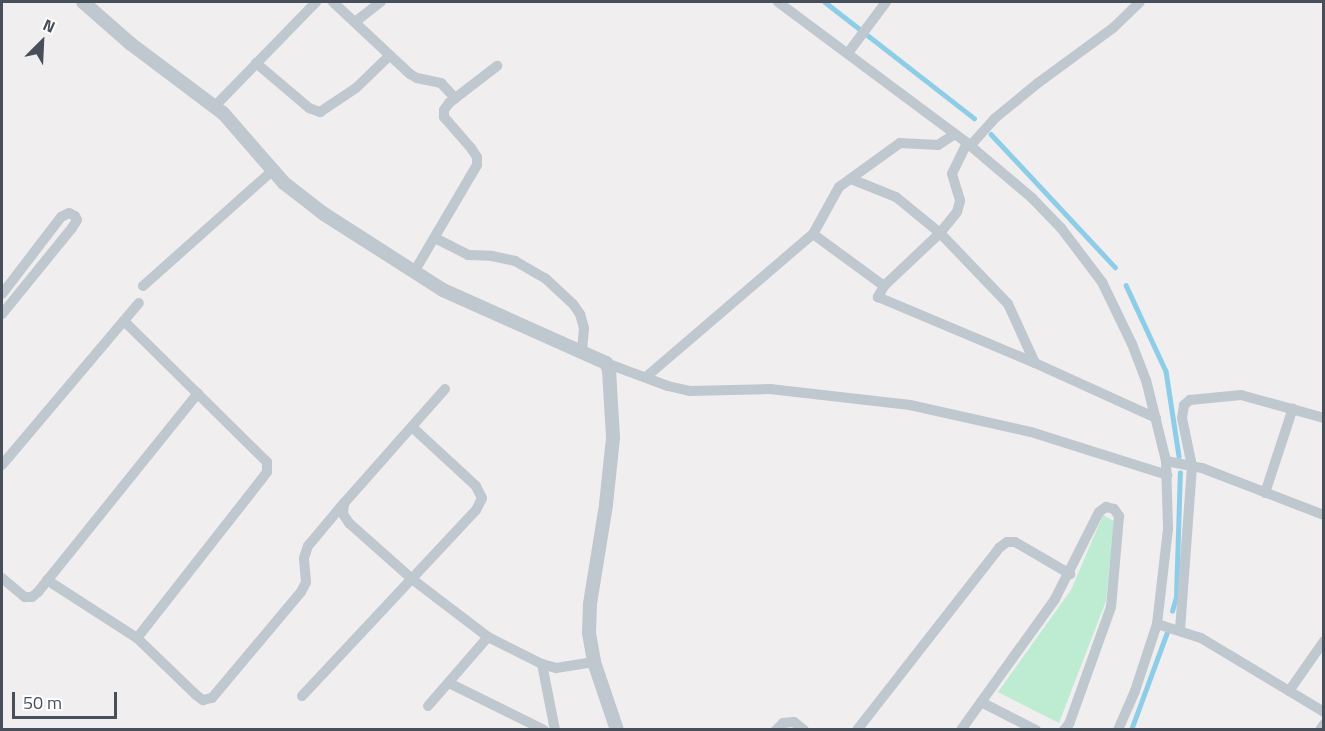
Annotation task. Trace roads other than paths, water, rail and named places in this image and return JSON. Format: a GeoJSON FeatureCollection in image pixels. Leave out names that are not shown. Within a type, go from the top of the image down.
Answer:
{"type":"FeatureCollection","features":[{"type":"Feature","properties":{"kind":"street"},"geometry":{"type":"LineString","coordinates":[[83,2],[131,44],[215,106],[273,170],[305,201],[414,272],[477,307],[582,350],[606,363],[689,391],[770,389],[910,405],[1041,435],[1167,476]]}},
{"type":"Feature","properties":{"kind":"street"},"geometry":{"type":"LineString","coordinates":[[215,106],[316,2]]}},
{"type":"Feature","properties":{"kind":"street"},"geometry":{"type":"LineString","coordinates":[[333,2],[410,74],[417,78],[441,83],[455,98]]}},
{"type":"Feature","properties":{"kind":"street"},"geometry":{"type":"LineString","coordinates":[[355,22],[381,2]]}},
{"type":"Feature","properties":{"kind":"street"},"geometry":{"type":"LineString","coordinates":[[778,2],[1003,171],[1052,218],[1102,282],[1136,353],[1156,417],[1166,461],[1167,545],[1157,624],[1135,691],[1118,729]]}},
{"type":"Feature","properties":{"kind":"street"},"geometry":{"type":"LineString","coordinates":[[848,53],[868,23],[886,2]]}},
{"type":"Feature","properties":{"kind":"street"},"geometry":{"type":"LineString","coordinates":[[1140,2],[1113,28],[1038,83],[968,144],[952,174],[959,207],[940,233],[884,286],[878,297],[1156,417]]}},
{"type":"Feature","properties":{"kind":"street"},"geometry":{"type":"LineString","coordinates":[[256,63],[309,108],[320,112],[356,88],[390,55]]}},
{"type":"Feature","properties":{"kind":"street"},"geometry":{"type":"LineString","coordinates":[[414,272],[477,165],[477,157],[444,117],[444,110],[455,98],[497,66]]}},
{"type":"Feature","properties":{"kind":"street"},"geometry":{"type":"LineString","coordinates":[[646,377],[813,234],[839,187],[900,143],[938,145],[955,134]]}},
{"type":"Feature","properties":{"kind":"street"},"geometry":{"type":"LineString","coordinates":[[143,286],[273,170]]}},
{"type":"Feature","properties":{"kind":"street"},"geometry":{"type":"LineString","coordinates":[[851,179],[896,197],[940,233],[1008,304],[1035,363]]}},
{"type":"Feature","properties":{"kind":"street"},"geometry":{"type":"LineString","coordinates":[[2,294],[61,217],[69,213],[75,216],[77,220],[72,228],[2,314]]}},
{"type":"Feature","properties":{"kind":"street"},"geometry":{"type":"LineString","coordinates":[[813,234],[884,286]]}},
{"type":"Feature","properties":{"kind":"street"},"geometry":{"type":"LineString","coordinates":[[435,238],[468,255],[498,257],[515,261],[545,278],[573,303],[580,314],[584,327],[582,350]]}},
{"type":"Feature","properties":{"kind":"street"},"geometry":{"type":"LineString","coordinates":[[2,465],[139,303]]}},
{"type":"Feature","properties":{"kind":"street"},"geometry":{"type":"LineString","coordinates":[[124,321],[261,453],[267,462],[267,472],[137,638]]}},
{"type":"Feature","properties":{"kind":"street"},"geometry":{"type":"LineString","coordinates":[[606,363],[609,370],[613,438],[606,506],[590,604],[589,633],[594,662],[617,729]]}},
{"type":"Feature","properties":{"kind":"street"},"geometry":{"type":"LineString","coordinates":[[47,580],[137,638],[196,695],[203,700],[212,698],[301,592],[306,582],[304,558],[308,546],[445,389]]}},
{"type":"Feature","properties":{"kind":"street"},"geometry":{"type":"LineString","coordinates":[[2,578],[25,597],[32,597],[198,393]]}},
{"type":"Feature","properties":{"kind":"street"},"geometry":{"type":"LineString","coordinates":[[1180,630],[1192,466],[1182,411],[1190,400],[1241,395],[1323,418]]}},
{"type":"Feature","properties":{"kind":"street"},"geometry":{"type":"LineString","coordinates":[[1265,493],[1293,408]]}},
{"type":"Feature","properties":{"kind":"street"},"geometry":{"type":"LineString","coordinates":[[302,696],[476,510],[482,498],[476,486],[412,427]]}},
{"type":"Feature","properties":{"kind":"street"},"geometry":{"type":"LineString","coordinates":[[1166,461],[1192,466],[1323,515]]}},
{"type":"Feature","properties":{"kind":"street"},"geometry":{"type":"LineString","coordinates":[[344,503],[343,514],[349,523],[412,579],[488,637],[542,664],[568,668],[594,662]]}},
{"type":"Feature","properties":{"kind":"street"},"geometry":{"type":"LineString","coordinates":[[961,729],[1055,600],[1099,512],[1106,507],[1114,509],[1119,516],[1112,608],[1069,724],[1064,729]]}},
{"type":"Feature","properties":{"kind":"street"},"geometry":{"type":"LineString","coordinates":[[857,729],[999,548],[1007,542],[1016,542],[1070,574]]}},
{"type":"Feature","properties":{"kind":"street"},"geometry":{"type":"LineString","coordinates":[[1157,624],[1201,638],[1323,712]]}},
{"type":"Feature","properties":{"kind":"street"},"geometry":{"type":"LineString","coordinates":[[428,706],[488,637]]}},
{"type":"Feature","properties":{"kind":"street"},"geometry":{"type":"LineString","coordinates":[[1288,691],[1323,641]]}},
{"type":"Feature","properties":{"kind":"street"},"geometry":{"type":"LineString","coordinates":[[542,664],[555,729]]}},
{"type":"Feature","properties":{"kind":"street"},"geometry":{"type":"LineString","coordinates":[[449,683],[544,729]]}},
{"type":"Feature","properties":{"kind":"street"},"geometry":{"type":"LineString","coordinates":[[981,702],[1036,729]]}},
{"type":"Feature","properties":{"kind":"street"},"geometry":{"type":"LineString","coordinates":[[776,729],[783,723],[794,722],[804,729]]}},
{"type":"Feature","properties":{"kind":"street"},"geometry":{"type":"LineString","coordinates":[[1320,729],[1323,724]]}},
{"type":"Feature","properties":{"kind":"waterway"},"geometry":{"type":"LineString","coordinates":[[825,2],[974,118]]}},
{"type":"Feature","properties":{"kind":"waterway"},"geometry":{"type":"LineString","coordinates":[[991,134],[1115,267]]}},
{"type":"Feature","properties":{"kind":"waterway"},"geometry":{"type":"LineString","coordinates":[[1126,285],[1166,371],[1179,456]]}},
{"type":"Feature","properties":{"kind":"waterway"},"geometry":{"type":"LineString","coordinates":[[1172,611],[1176,597],[1180,473]]}},
{"type":"Feature","properties":{"kind":"waterway"},"geometry":{"type":"LineString","coordinates":[[1131,730],[1167,632]]}}]}
